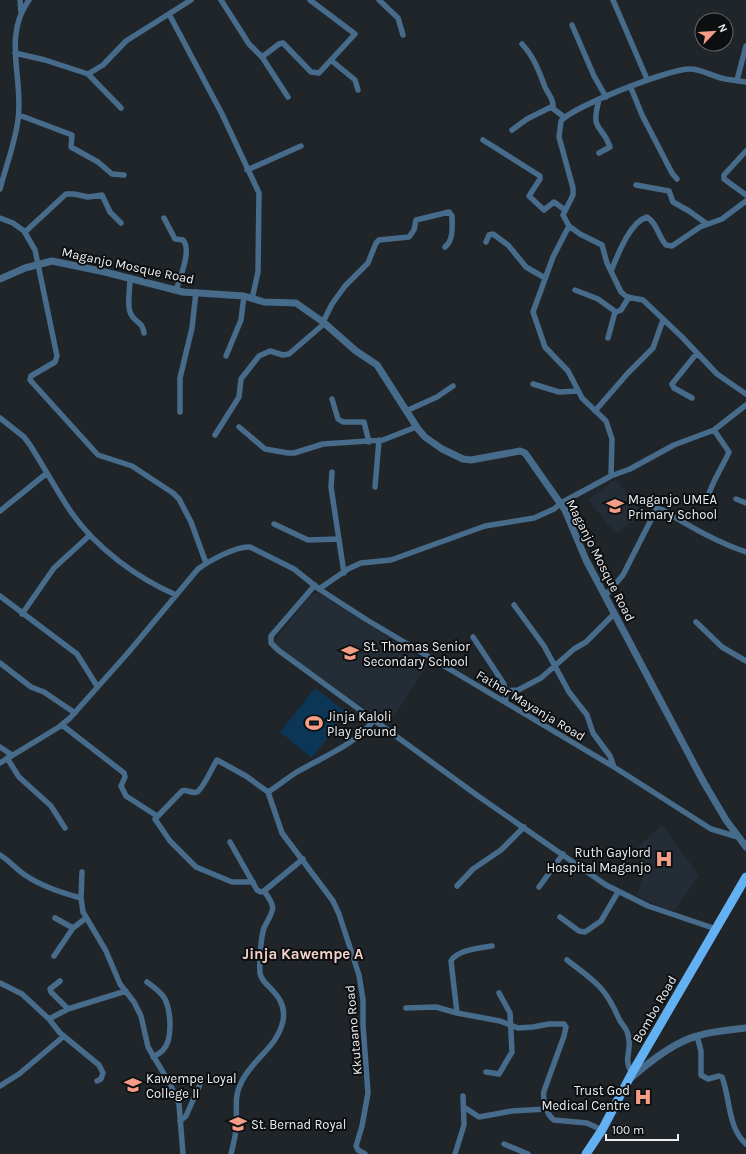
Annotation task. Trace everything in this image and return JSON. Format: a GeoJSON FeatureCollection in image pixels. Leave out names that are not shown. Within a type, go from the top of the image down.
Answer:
{"type":"FeatureCollection","features":[{"type":"Feature","properties":{"kind":"main road","name":"Bombo Road"},"geometry":{"type":"LineString","coordinates":[[586,1154],[602,1130],[631,1076],[746,877]]}},
{"type":"Feature","properties":{"kind":"street"},"geometry":{"type":"LineString","coordinates":[[20,0],[21,13]]}},
{"type":"Feature","properties":{"kind":"street"},"geometry":{"type":"LineString","coordinates":[[0,189],[19,115],[20,92],[15,53],[15,33],[21,13],[29,0]]}},
{"type":"Feature","properties":{"kind":"street"},"geometry":{"type":"LineString","coordinates":[[88,74],[103,65],[126,41],[191,0]]}},
{"type":"Feature","properties":{"kind":"street"},"geometry":{"type":"LineString","coordinates":[[221,0],[249,44],[262,57],[288,97]]}},
{"type":"Feature","properties":{"kind":"street"},"geometry":{"type":"LineString","coordinates":[[262,57],[281,43],[314,73],[319,73],[332,61],[355,34],[311,0]]}},
{"type":"Feature","properties":{"kind":"street"},"geometry":{"type":"LineString","coordinates":[[379,0],[398,18],[403,36]]}},
{"type":"Feature","properties":{"kind":"street"},"geometry":{"type":"LineString","coordinates":[[613,0],[648,80]]}},
{"type":"Feature","properties":{"kind":"street"},"geometry":{"type":"LineString","coordinates":[[168,14],[222,114],[259,193],[258,272],[241,320],[226,356]]}},
{"type":"Feature","properties":{"kind":"street"},"geometry":{"type":"LineString","coordinates":[[572,26],[594,76],[606,97]]}},
{"type":"Feature","properties":{"kind":"street"},"geometry":{"type":"LineString","coordinates":[[522,44],[530,53],[542,76],[545,87],[552,100],[553,108],[564,117]]}},
{"type":"Feature","properties":{"kind":"street"},"geometry":{"type":"LineString","coordinates":[[737,80],[746,46]]}},
{"type":"Feature","properties":{"kind":"street"},"geometry":{"type":"LineString","coordinates":[[15,53],[52,62],[88,74],[121,108]]}},
{"type":"Feature","properties":{"kind":"street"},"geometry":{"type":"LineString","coordinates":[[332,61],[355,80],[358,90]]}},
{"type":"Feature","properties":{"kind":"street"},"geometry":{"type":"LineString","coordinates":[[746,82],[725,79],[692,69],[680,70],[648,80],[606,97],[564,117],[560,124],[559,137],[573,188],[573,194],[565,210],[564,217],[569,226],[580,234],[602,245],[607,263],[612,269],[621,292],[629,297],[643,300],[717,374],[746,394]]}},
{"type":"Feature","properties":{"kind":"street"},"geometry":{"type":"LineString","coordinates":[[631,88],[645,123],[677,180]]}},
{"type":"Feature","properties":{"kind":"street"},"geometry":{"type":"LineString","coordinates":[[599,153],[610,147],[596,123],[596,113],[600,100]]}},
{"type":"Feature","properties":{"kind":"street"},"geometry":{"type":"LineString","coordinates":[[512,130],[540,112],[553,108]]}},
{"type":"Feature","properties":{"kind":"street"},"geometry":{"type":"LineString","coordinates":[[19,115],[72,135],[71,147],[98,162],[112,174],[124,175]]}},
{"type":"Feature","properties":{"kind":"street"},"geometry":{"type":"LineString","coordinates":[[483,140],[540,176],[540,179],[529,196],[544,210],[554,202],[565,210]]}},
{"type":"Feature","properties":{"kind":"street"},"geometry":{"type":"LineString","coordinates":[[247,170],[301,146]]}},
{"type":"Feature","properties":{"kind":"street"},"geometry":{"type":"LineString","coordinates":[[746,151],[729,169],[724,179],[746,195]]}},
{"type":"Feature","properties":{"kind":"street"},"geometry":{"type":"LineString","coordinates":[[636,186],[665,189],[669,191],[673,202],[707,224]]}},
{"type":"Feature","properties":{"kind":"street"},"geometry":{"type":"LineString","coordinates":[[26,232],[66,194],[88,197],[102,195],[110,212],[121,224]]}},
{"type":"Feature","properties":{"kind":"street"},"geometry":{"type":"LineString","coordinates":[[612,269],[628,236],[642,218],[648,217],[653,220],[660,238],[666,245],[672,246],[707,224],[722,219],[746,201]]}},
{"type":"Feature","properties":{"kind":"street"},"geometry":{"type":"LineString","coordinates":[[215,435],[239,397],[241,379],[259,356],[270,351],[283,355],[289,354],[324,323],[332,304],[345,286],[368,263],[376,243],[379,240],[409,237],[414,230],[416,220],[449,212],[452,216],[452,231],[450,242],[445,247]]}},
{"type":"Feature","properties":{"kind":"street"},"geometry":{"type":"LineString","coordinates":[[0,218],[13,223],[26,232],[35,250],[57,359],[32,376],[30,380],[98,455],[132,466],[180,499],[191,522],[206,563]]}},
{"type":"Feature","properties":{"kind":"street"},"geometry":{"type":"LineString","coordinates":[[164,218],[175,239],[183,240],[185,242],[186,259],[176,290]]}},
{"type":"Feature","properties":{"kind":"street"},"geometry":{"type":"LineString","coordinates":[[569,226],[553,257],[534,308],[534,316],[545,347],[568,371],[578,391],[595,411],[606,421],[610,433],[611,476]]}},
{"type":"Feature","properties":{"kind":"street"},"geometry":{"type":"LineString","coordinates":[[486,242],[489,235],[493,234],[508,245],[526,267],[545,278]]}},
{"type":"Feature","properties":{"kind":"street","name":"Maganjo Mosque Road"},"geometry":{"type":"LineString","coordinates":[[0,279],[38,264],[57,262],[105,272],[176,290],[248,297],[264,302],[296,303],[324,323],[356,351],[377,365],[416,427],[434,445],[463,459],[471,460],[520,451],[525,453],[565,510],[578,543],[614,614],[713,800],[746,847]]}},
{"type":"Feature","properties":{"kind":"street"},"geometry":{"type":"LineString","coordinates":[[130,279],[129,310],[132,316],[142,324],[144,333]]}},
{"type":"Feature","properties":{"kind":"street"},"geometry":{"type":"LineString","coordinates":[[575,290],[598,299],[615,312]]}},
{"type":"Feature","properties":{"kind":"street"},"geometry":{"type":"LineString","coordinates":[[180,412],[180,378],[192,328],[196,292]]}},
{"type":"Feature","properties":{"kind":"street"},"geometry":{"type":"LineString","coordinates":[[615,312],[621,310],[629,297]]}},
{"type":"Feature","properties":{"kind":"street"},"geometry":{"type":"LineString","coordinates":[[608,338],[615,312]]}},
{"type":"Feature","properties":{"kind":"street"},"geometry":{"type":"LineString","coordinates":[[595,411],[628,373],[653,348],[663,320]]}},
{"type":"Feature","properties":{"kind":"street"},"geometry":{"type":"LineString","coordinates":[[692,398],[674,388],[672,384],[697,353]]}},
{"type":"Feature","properties":{"kind":"street"},"geometry":{"type":"LineString","coordinates":[[533,384],[559,392],[578,391]]}},
{"type":"Feature","properties":{"kind":"street"},"geometry":{"type":"LineString","coordinates":[[406,411],[437,397],[453,386]]}},
{"type":"Feature","properties":{"kind":"street"},"geometry":{"type":"LineString","coordinates":[[332,399],[338,419],[343,422],[364,422],[369,442]]}},
{"type":"Feature","properties":{"kind":"street"},"geometry":{"type":"LineString","coordinates":[[716,929],[648,906],[618,892],[478,796],[278,650],[270,640],[287,616],[317,587],[361,563],[391,560],[485,526],[534,518],[554,509],[611,476],[630,469],[674,445],[714,430],[746,405]]}},
{"type":"Feature","properties":{"kind":"street"},"geometry":{"type":"LineString","coordinates":[[0,418],[24,437],[72,513],[90,535],[114,556],[140,575],[158,587],[176,595]]}},
{"type":"Feature","properties":{"kind":"street"},"geometry":{"type":"LineString","coordinates":[[239,427],[265,449],[294,453],[323,444],[369,442],[379,440],[399,435],[416,427]]}},
{"type":"Feature","properties":{"kind":"street"},"geometry":{"type":"LineString","coordinates":[[707,500],[711,486],[720,472],[729,452],[714,430]]}},
{"type":"Feature","properties":{"kind":"street"},"geometry":{"type":"LineString","coordinates":[[375,487],[379,440]]}},
{"type":"Feature","properties":{"kind":"street"},"geometry":{"type":"LineString","coordinates":[[332,472],[331,487],[344,572]]}},
{"type":"Feature","properties":{"kind":"street"},"geometry":{"type":"LineString","coordinates":[[0,511],[47,473]]}},
{"type":"Feature","properties":{"kind":"street"},"geometry":{"type":"LineString","coordinates":[[736,499],[746,503]]}},
{"type":"Feature","properties":{"kind":"street"},"geometry":{"type":"LineString","coordinates":[[605,596],[623,575],[657,508],[705,535],[728,546],[746,552]]}},
{"type":"Feature","properties":{"kind":"street"},"geometry":{"type":"LineString","coordinates":[[274,524],[308,540],[339,539]]}},
{"type":"Feature","properties":{"kind":"street"},"geometry":{"type":"LineString","coordinates":[[22,614],[54,568],[90,535]]}},
{"type":"Feature","properties":{"kind":"street","name":"Father Mayanja Road"},"geometry":{"type":"LineString","coordinates":[[0,763],[62,725],[75,713],[97,686],[127,654],[198,569],[206,563],[240,548],[250,547],[294,569],[317,587],[367,620],[614,767],[711,829],[738,837]]}},
{"type":"Feature","properties":{"kind":"street"},"geometry":{"type":"LineString","coordinates":[[0,596],[77,654],[97,686]]}},
{"type":"Feature","properties":{"kind":"street"},"geometry":{"type":"LineString","coordinates":[[514,605],[541,642],[569,692],[587,715],[593,733],[610,756],[614,767]]}},
{"type":"Feature","properties":{"kind":"street"},"geometry":{"type":"LineString","coordinates":[[506,691],[518,690],[530,686],[574,649],[586,642],[614,614]]}},
{"type":"Feature","properties":{"kind":"street"},"geometry":{"type":"LineString","coordinates":[[696,622],[722,647],[746,661]]}},
{"type":"Feature","properties":{"kind":"street"},"geometry":{"type":"LineString","coordinates":[[473,637],[504,684],[506,691],[506,703]]}},
{"type":"Feature","properties":{"kind":"street"},"geometry":{"type":"LineString","coordinates":[[0,663],[31,687],[44,692],[75,713]]}},
{"type":"Feature","properties":{"kind":"street"},"geometry":{"type":"LineString","coordinates":[[254,882],[232,882],[196,867],[164,833],[156,821],[157,816],[182,791],[185,790],[193,792],[200,790],[217,760],[246,776],[268,792],[296,773],[347,745],[367,729],[374,720]]}},
{"type":"Feature","properties":{"kind":"street"},"geometry":{"type":"LineString","coordinates":[[62,725],[124,773],[125,777],[121,786],[123,793],[157,816]]}},
{"type":"Feature","properties":{"kind":"street"},"geometry":{"type":"LineString","coordinates":[[0,747],[10,757],[19,777],[51,806],[65,828]]}},
{"type":"Feature","properties":{"kind":"street","name":"Kkutaano Road"},"geometry":{"type":"LineString","coordinates":[[268,792],[282,833],[303,859],[336,906],[348,937],[362,990],[368,1087],[362,1126],[356,1143],[356,1152],[365,1154]]}},
{"type":"Feature","properties":{"kind":"street"},"geometry":{"type":"LineString","coordinates":[[457,886],[473,869],[501,850],[524,827]]}},
{"type":"Feature","properties":{"kind":"street"},"geometry":{"type":"LineString","coordinates":[[230,842],[259,892],[264,891],[303,859]]}},
{"type":"Feature","properties":{"kind":"street"},"geometry":{"type":"LineString","coordinates":[[540,887],[563,854]]}},
{"type":"Feature","properties":{"kind":"street"},"geometry":{"type":"LineString","coordinates":[[0,855],[8,859],[25,875],[66,894],[81,898]]}},
{"type":"Feature","properties":{"kind":"street"},"geometry":{"type":"LineString","coordinates":[[82,872],[81,898],[86,918],[126,991],[131,995],[138,1009],[148,1047],[175,1096],[180,1109],[183,1154]]}},
{"type":"Feature","properties":{"kind":"street"},"geometry":{"type":"LineString","coordinates":[[231,1154],[236,1130],[236,1102],[241,1082],[274,1043],[283,1021],[282,1008],[276,993],[264,981],[260,974],[264,932],[273,910],[271,900],[264,891]]}},
{"type":"Feature","properties":{"kind":"street"},"geometry":{"type":"LineString","coordinates":[[560,917],[579,931],[585,932],[601,922],[618,892]]}},
{"type":"Feature","properties":{"kind":"street"},"geometry":{"type":"LineString","coordinates":[[55,918],[73,928]]}},
{"type":"Feature","properties":{"kind":"street"},"geometry":{"type":"LineString","coordinates":[[54,956],[73,928],[86,918]]}},
{"type":"Feature","properties":{"kind":"street"},"geometry":{"type":"LineString","coordinates":[[457,1013],[451,961],[453,957],[461,953],[492,946]]}},
{"type":"Feature","properties":{"kind":"street"},"geometry":{"type":"LineString","coordinates":[[567,960],[601,986],[612,1001],[620,1021],[625,1027],[629,1036],[629,1050],[626,1061],[631,1076],[668,1050],[697,1036],[746,1028]]}},
{"type":"Feature","properties":{"kind":"street"},"geometry":{"type":"LineString","coordinates":[[60,981],[50,989],[51,992],[68,1009]]}},
{"type":"Feature","properties":{"kind":"street"},"geometry":{"type":"LineString","coordinates":[[147,982],[165,999],[170,1031],[169,1040],[164,1050],[153,1057]]}},
{"type":"Feature","properties":{"kind":"street"},"geometry":{"type":"LineString","coordinates":[[0,983],[21,994],[50,1019],[64,1036],[99,1065],[103,1074],[97,1081]]}},
{"type":"Feature","properties":{"kind":"street"},"geometry":{"type":"LineString","coordinates":[[50,1019],[68,1009],[126,991]]}},
{"type":"Feature","properties":{"kind":"street"},"geometry":{"type":"LineString","coordinates":[[486,1072],[499,1074],[512,1052],[510,1013],[499,993]]}},
{"type":"Feature","properties":{"kind":"street"},"geometry":{"type":"LineString","coordinates":[[406,1008],[430,1006],[500,1021],[511,1026],[522,1028],[553,1024],[565,1025],[564,1036],[544,1091],[547,1109],[550,1116],[554,1120],[562,1122],[579,1121],[593,1124],[602,1130]]}},
{"type":"Feature","properties":{"kind":"street"},"geometry":{"type":"LineString","coordinates":[[0,1086],[18,1074],[64,1036]]}},
{"type":"Feature","properties":{"kind":"street"},"geometry":{"type":"LineString","coordinates":[[697,1036],[701,1051],[702,1075],[708,1080],[719,1076],[722,1078],[732,1120],[737,1134],[746,1144]]}},
{"type":"Feature","properties":{"kind":"street"},"geometry":{"type":"LineString","coordinates":[[180,1121],[186,1116],[201,1082]]}},
{"type":"Feature","properties":{"kind":"street"},"geometry":{"type":"LineString","coordinates":[[455,1154],[464,1125],[463,1096]]}},
{"type":"Feature","properties":{"kind":"street"},"geometry":{"type":"LineString","coordinates":[[464,1107],[479,1117],[512,1111],[547,1109]]}},
{"type":"Feature","properties":{"kind":"street"},"geometry":{"type":"LineString","coordinates":[[504,1144],[528,1154]]}},
{"type":"Feature","properties":{"kind":"shaded area","name":"Maganjo UMEA Primary School"},"geometry":{"type":"Polygon","coordinates":[[[615,479],[642,513],[616,534],[588,500],[615,479]]]}},
{"type":"Feature","properties":{"kind":"shaded area","name":"St. Thomas Senior Secondary School"},"geometry":{"type":"Polygon","coordinates":[[[316,593],[327,598],[429,663],[388,725],[273,644],[308,597],[316,593]]]}},
{"type":"Feature","properties":{"kind":"shaded area","name":"Jinja Kaloli Play ground"},"geometry":{"type":"Polygon","coordinates":[[[315,688],[347,713],[312,758],[280,732],[315,688]]]}},
{"type":"Feature","properties":{"kind":"shaded area","name":"Ruth Gaylord Hospital Maganjo"},"geometry":{"type":"Polygon","coordinates":[[[662,825],[699,875],[675,910],[662,908],[637,896],[645,870],[637,848],[662,825]]]}},
{"type":"Feature","properties":{"kind":"place","name":"Maganjo UMEA Primary School"},"geometry":{"type":"Point","coordinates":[615,506]}},
{"type":"Feature","properties":{"kind":"place","name":"St. Thomas Senior Secondary School"},"geometry":{"type":"Point","coordinates":[350,653]}},
{"type":"Feature","properties":{"kind":"place","name":"Jinja Kaloli Play ground"},"geometry":{"type":"Point","coordinates":[314,723]}},
{"type":"Feature","properties":{"kind":"place","name":"Ruth Gaylord Hospital Maganjo"},"geometry":{"type":"Point","coordinates":[664,859]}},
{"type":"Feature","properties":{"kind":"place","name":"Kawempe Loyal College II"},"geometry":{"type":"Point","coordinates":[133,1085]}},
{"type":"Feature","properties":{"kind":"place","name":"Trust God Medical Centre"},"geometry":{"type":"Point","coordinates":[643,1097]}},
{"type":"Feature","properties":{"kind":"place","name":"St. Bernad Royal"},"geometry":{"type":"Point","coordinates":[238,1124]}},
{"type":"Feature","properties":{"kind":"district","name":"Jinja Kawempe A"},"geometry":{"type":"Point","coordinates":[303,954]}}]}
